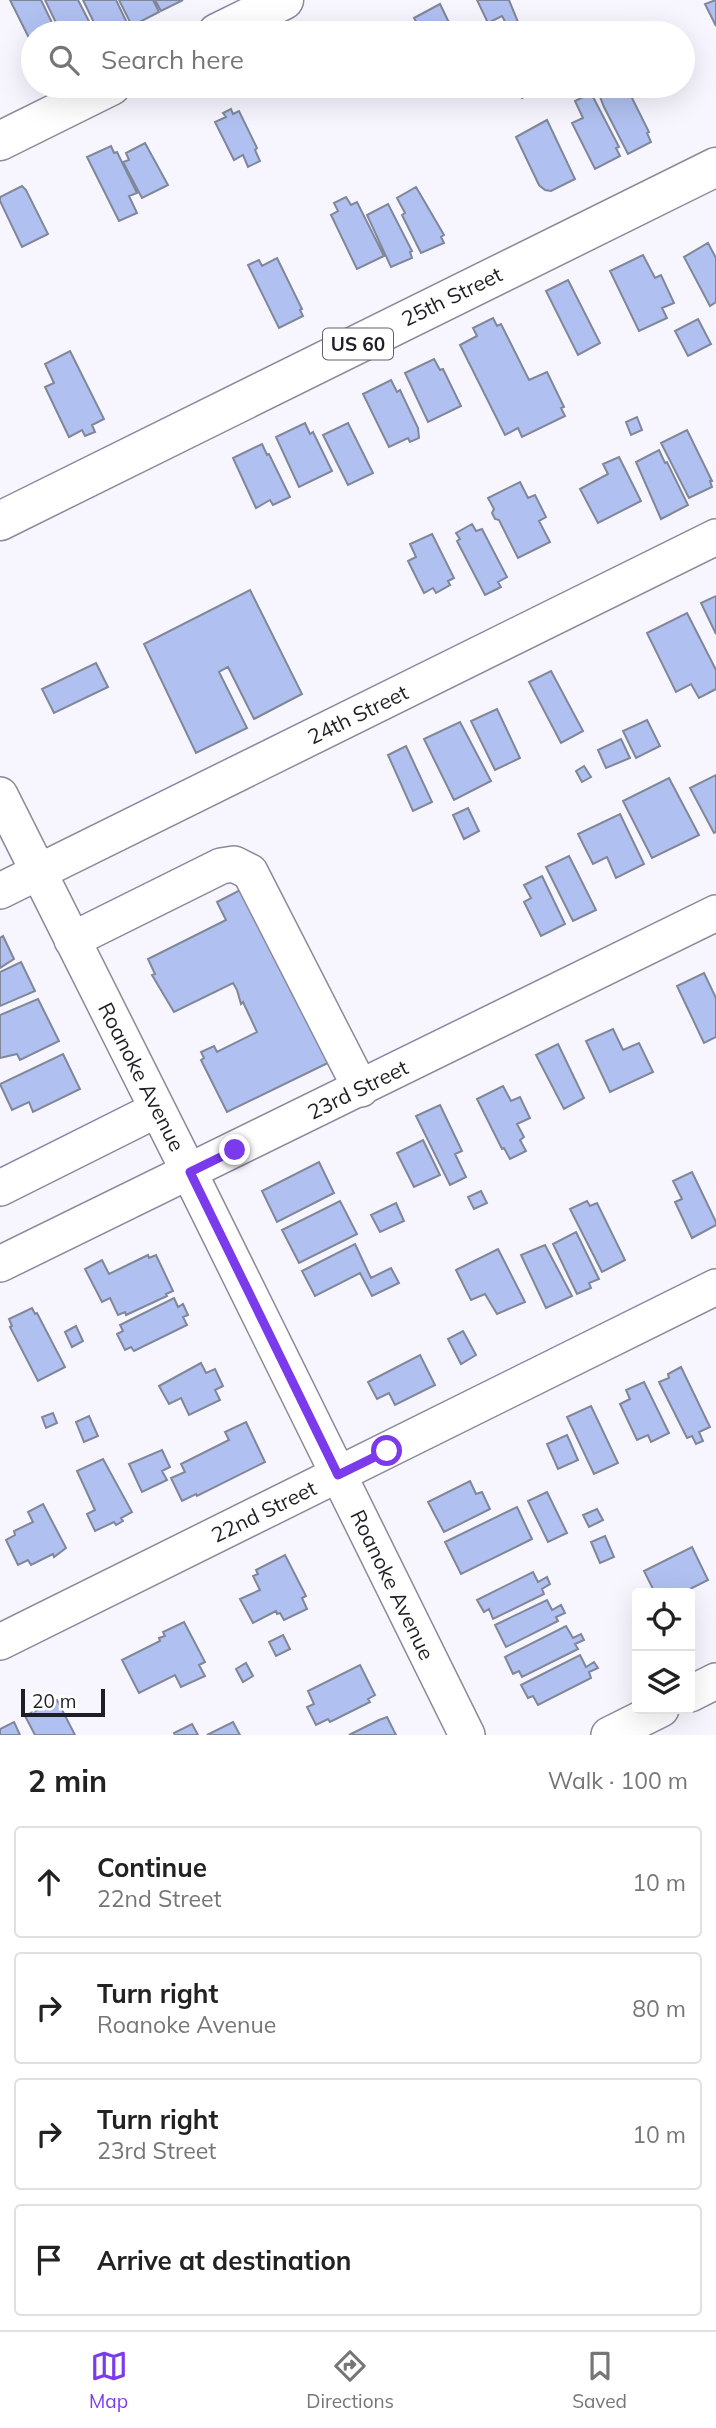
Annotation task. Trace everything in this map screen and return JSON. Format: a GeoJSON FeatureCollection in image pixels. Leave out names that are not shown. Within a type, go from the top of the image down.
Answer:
{"type":"FeatureCollection","features":[{"type":"Feature","properties":{"kind":"main road"},"geometry":{"type":"LineString","coordinates":[[242,21],[285,0]]}},
{"type":"Feature","properties":{"kind":"main road"},"geometry":{"type":"LineString","coordinates":[[0,141],[87,98]]}},
{"type":"Feature","properties":{"kind":"main road","name":"25th Street"},"geometry":{"type":"LineString","coordinates":[[0,521],[716,167]]}},
{"type":"Feature","properties":{"kind":"street","name":"24th Street"},"geometry":{"type":"LineString","coordinates":[[0,891],[716,537]]}},
{"type":"Feature","properties":{"kind":"street","name":"Roanoke Avenue"},"geometry":{"type":"LineString","coordinates":[[0,795],[156,1110],[190,1172],[467,1735]]}},
{"type":"Feature","properties":{"kind":"street"},"geometry":{"type":"LineString","coordinates":[[72,940],[221,866],[234,863],[250,872],[361,1089]]}},
{"type":"Feature","properties":{"kind":"street","name":"23rd Street"},"geometry":{"type":"LineString","coordinates":[[3,1256],[190,1172],[716,913]]}},
{"type":"Feature","properties":{"kind":"street"},"geometry":{"type":"LineString","coordinates":[[0,1188],[156,1110]]}},
{"type":"Feature","properties":{"kind":"street","name":"22nd Street"},"geometry":{"type":"LineString","coordinates":[[0,1642],[716,1287]]}},
{"type":"Feature","properties":{"kind":"street"},"geometry":{"type":"LineString","coordinates":[[695,1692],[716,1681]]}},
{"type":"Feature","properties":{"kind":"street"},"geometry":{"type":"LineString","coordinates":[[609,1735],[651,1714]]}},
{"type":"Feature","properties":{"kind":"building"},"geometry":{"type":"Polygon","coordinates":[[[10,0],[41,0],[51,21],[21,21],[10,0]]]}},
{"type":"Feature","properties":{"kind":"building"},"geometry":{"type":"Polygon","coordinates":[[[45,0],[78,0],[89,21],[55,21],[45,0]]]}},
{"type":"Feature","properties":{"kind":"building"},"geometry":{"type":"Polygon","coordinates":[[[83,0],[116,0],[126,21],[93,21],[83,0]]]}},
{"type":"Feature","properties":{"kind":"building"},"geometry":{"type":"Polygon","coordinates":[[[119,0],[153,0],[159,12],[142,21],[130,21],[119,0]]]}},
{"type":"Feature","properties":{"kind":"building"},"geometry":{"type":"Polygon","coordinates":[[[155,0],[183,0],[161,11],[155,0]]]}},
{"type":"Feature","properties":{"kind":"building"},"geometry":{"type":"Polygon","coordinates":[[[477,0],[509,0],[518,21],[505,21],[502,16],[487,21],[477,0]]]}},
{"type":"Feature","properties":{"kind":"building"},"geometry":{"type":"Polygon","coordinates":[[[716,0],[716,26],[705,4],[716,0]]]}},
{"type":"Feature","properties":{"kind":"building"},"geometry":{"type":"Polygon","coordinates":[[[440,4],[448,21],[416,21],[414,18],[440,4]]]}},
{"type":"Feature","properties":{"kind":"building"},"geometry":{"type":"Polygon","coordinates":[[[594,98],[619,147],[616,148],[620,156],[595,169],[572,123],[583,118],[575,101],[594,98]]]}},
{"type":"Feature","properties":{"kind":"building"},"geometry":{"type":"Polygon","coordinates":[[[600,98],[632,98],[649,132],[647,133],[651,142],[628,154],[600,98]]]}},
{"type":"Feature","properties":{"kind":"building"},"geometry":{"type":"Polygon","coordinates":[[[231,109],[233,114],[239,111],[257,148],[255,150],[260,161],[248,167],[243,155],[234,160],[215,122],[226,117],[223,113],[231,109]]]}},
{"type":"Feature","properties":{"kind":"building"},"geometry":{"type":"Polygon","coordinates":[[[547,120],[575,179],[551,191],[539,185],[516,137],[547,120]]]}},
{"type":"Feature","properties":{"kind":"building"},"geometry":{"type":"Polygon","coordinates":[[[145,143],[168,185],[142,198],[123,162],[129,160],[126,153],[145,143]]]}},
{"type":"Feature","properties":{"kind":"building"},"geometry":{"type":"Polygon","coordinates":[[[111,146],[114,153],[117,152],[137,193],[129,196],[137,213],[119,221],[87,157],[111,146]]]}},
{"type":"Feature","properties":{"kind":"building"},"geometry":{"type":"Polygon","coordinates":[[[22,186],[48,234],[22,247],[0,197],[22,186]]]}},
{"type":"Feature","properties":{"kind":"building"},"geometry":{"type":"Polygon","coordinates":[[[416,187],[444,235],[441,237],[444,243],[421,253],[402,215],[405,213],[397,198],[416,187]]]}},
{"type":"Feature","properties":{"kind":"building"},"geometry":{"type":"Polygon","coordinates":[[[346,197],[351,205],[357,202],[384,256],[357,269],[331,215],[338,211],[334,203],[346,197]]]}},
{"type":"Feature","properties":{"kind":"building"},"geometry":{"type":"Polygon","coordinates":[[[388,204],[412,251],[412,258],[391,267],[367,215],[388,204]]]}},
{"type":"Feature","properties":{"kind":"building"},"geometry":{"type":"Polygon","coordinates":[[[708,243],[716,258],[716,302],[710,306],[684,257],[708,243]]]}},
{"type":"Feature","properties":{"kind":"building"},"geometry":{"type":"Polygon","coordinates":[[[643,255],[655,278],[661,275],[674,303],[662,308],[667,318],[639,331],[610,271],[643,255]]]}},
{"type":"Feature","properties":{"kind":"building"},"geometry":{"type":"Polygon","coordinates":[[[277,258],[303,316],[279,328],[248,265],[259,260],[262,266],[277,258]]]}},
{"type":"Feature","properties":{"kind":"building"},"geometry":{"type":"Polygon","coordinates":[[[568,280],[600,343],[578,355],[546,291],[568,280]]]}},
{"type":"Feature","properties":{"kind":"building"},"geometry":{"type":"Polygon","coordinates":[[[493,318],[497,326],[501,324],[529,380],[547,372],[564,407],[561,408],[565,416],[522,437],[518,428],[505,435],[460,345],[477,336],[473,328],[493,318]]]}},
{"type":"Feature","properties":{"kind":"building"},"geometry":{"type":"Polygon","coordinates":[[[698,319],[711,344],[688,356],[675,331],[698,319]]]}},
{"type":"Feature","properties":{"kind":"building"},"geometry":{"type":"Polygon","coordinates":[[[70,351],[104,419],[92,425],[95,432],[85,436],[82,430],[69,437],[45,387],[54,383],[45,364],[70,351]]]}},
{"type":"Feature","properties":{"kind":"building"},"geometry":{"type":"Polygon","coordinates":[[[434,359],[440,370],[443,369],[461,406],[428,422],[405,373],[434,359]]]}},
{"type":"Feature","properties":{"kind":"building"},"geometry":{"type":"Polygon","coordinates":[[[391,380],[397,392],[400,390],[418,428],[419,438],[410,442],[408,438],[389,447],[363,394],[391,380]]]}},
{"type":"Feature","properties":{"kind":"building"},"geometry":{"type":"Polygon","coordinates":[[[637,417],[642,430],[631,435],[626,422],[637,417]]]}},
{"type":"Feature","properties":{"kind":"building"},"geometry":{"type":"Polygon","coordinates":[[[305,423],[310,434],[313,432],[332,471],[299,487],[276,437],[305,423]]]}},
{"type":"Feature","properties":{"kind":"building"},"geometry":{"type":"Polygon","coordinates":[[[348,423],[373,473],[348,485],[323,435],[348,423]]]}},
{"type":"Feature","properties":{"kind":"building"},"geometry":{"type":"Polygon","coordinates":[[[687,430],[712,481],[712,487],[689,498],[661,443],[687,430]]]}},
{"type":"Feature","properties":{"kind":"building"},"geometry":{"type":"Polygon","coordinates":[[[262,444],[290,497],[273,505],[270,500],[256,508],[233,458],[262,444]]]}},
{"type":"Feature","properties":{"kind":"building"},"geometry":{"type":"Polygon","coordinates":[[[659,450],[688,505],[661,519],[636,462],[659,450]]]}},
{"type":"Feature","properties":{"kind":"building"},"geometry":{"type":"Polygon","coordinates":[[[619,457],[641,501],[598,523],[580,489],[608,474],[603,464],[619,457]]]}},
{"type":"Feature","properties":{"kind":"building"},"geometry":{"type":"Polygon","coordinates":[[[520,482],[528,498],[535,495],[546,517],[539,521],[550,542],[518,558],[499,520],[495,519],[492,513],[494,509],[488,498],[520,482]]]}},
{"type":"Feature","properties":{"kind":"building"},"geometry":{"type":"Polygon","coordinates":[[[472,524],[476,531],[482,529],[507,577],[498,582],[501,587],[485,595],[457,541],[460,539],[456,533],[472,524]]]}},
{"type":"Feature","properties":{"kind":"building"},"geometry":{"type":"Polygon","coordinates":[[[432,534],[454,578],[448,581],[450,585],[436,593],[433,588],[424,593],[408,561],[416,557],[410,544],[432,534]]]}},
{"type":"Feature","properties":{"kind":"building"},"geometry":{"type":"Polygon","coordinates":[[[250,590],[302,694],[254,719],[228,667],[219,672],[247,728],[196,753],[144,644],[250,590]]]}},
{"type":"Feature","properties":{"kind":"building"},"geometry":{"type":"Polygon","coordinates":[[[716,596],[716,634],[701,603],[716,596]]]}},
{"type":"Feature","properties":{"kind":"building"},"geometry":{"type":"Polygon","coordinates":[[[687,613],[716,670],[716,689],[699,698],[691,684],[676,692],[647,633],[687,613]]]}},
{"type":"Feature","properties":{"kind":"building"},"geometry":{"type":"Polygon","coordinates":[[[96,663],[108,687],[54,713],[42,689],[96,663]]]}},
{"type":"Feature","properties":{"kind":"building"},"geometry":{"type":"Polygon","coordinates":[[[551,671],[583,731],[561,743],[529,682],[551,671]]]}},
{"type":"Feature","properties":{"kind":"building"},"geometry":{"type":"Polygon","coordinates":[[[497,709],[520,758],[495,770],[471,721],[497,709]]]}},
{"type":"Feature","properties":{"kind":"building"},"geometry":{"type":"Polygon","coordinates":[[[647,720],[660,746],[636,758],[623,731],[647,720]]]}},
{"type":"Feature","properties":{"kind":"building"},"geometry":{"type":"Polygon","coordinates":[[[460,722],[491,781],[454,800],[424,739],[460,722]]]}},
{"type":"Feature","properties":{"kind":"building"},"geometry":{"type":"Polygon","coordinates":[[[621,739],[630,758],[606,768],[598,750],[621,739]]]}},
{"type":"Feature","properties":{"kind":"building"},"geometry":{"type":"Polygon","coordinates":[[[406,746],[432,802],[413,811],[388,755],[406,746]]]}},
{"type":"Feature","properties":{"kind":"building"},"geometry":{"type":"Polygon","coordinates":[[[584,766],[591,777],[582,782],[576,771],[584,766]]]}},
{"type":"Feature","properties":{"kind":"building"},"geometry":{"type":"Polygon","coordinates":[[[716,775],[716,832],[714,833],[690,788],[716,775]]]}},
{"type":"Feature","properties":{"kind":"building"},"geometry":{"type":"Polygon","coordinates":[[[669,778],[699,835],[652,858],[623,801],[669,778]]]}},
{"type":"Feature","properties":{"kind":"building"},"geometry":{"type":"Polygon","coordinates":[[[468,808],[479,831],[464,839],[453,815],[468,808]]]}},
{"type":"Feature","properties":{"kind":"building"},"geometry":{"type":"Polygon","coordinates":[[[620,814],[644,864],[616,878],[607,857],[593,864],[578,834],[620,814]]]}},
{"type":"Feature","properties":{"kind":"building"},"geometry":{"type":"Polygon","coordinates":[[[569,856],[596,910],[573,921],[546,867],[569,856]]]}},
{"type":"Feature","properties":{"kind":"building"},"geometry":{"type":"Polygon","coordinates":[[[542,876],[565,924],[541,936],[524,902],[531,898],[524,885],[542,876]]]}},
{"type":"Feature","properties":{"kind":"building"},"geometry":{"type":"Polygon","coordinates":[[[244,888],[334,1060],[227,1112],[201,1060],[204,1058],[201,1052],[214,1046],[217,1052],[257,1032],[243,1002],[241,1004],[237,990],[233,983],[174,1012],[152,975],[155,974],[148,959],[226,920],[217,902],[244,888]]]}},
{"type":"Feature","properties":{"kind":"building"},"geometry":{"type":"Polygon","coordinates":[[[3,936],[14,959],[0,968],[0,938],[3,936]]]}},
{"type":"Feature","properties":{"kind":"building"},"geometry":{"type":"Polygon","coordinates":[[[21,962],[35,991],[0,1006],[0,972],[21,962]]]}},
{"type":"Feature","properties":{"kind":"building"},"geometry":{"type":"Polygon","coordinates":[[[704,973],[716,998],[716,1037],[704,1043],[677,986],[704,973]]]}},
{"type":"Feature","properties":{"kind":"building"},"geometry":{"type":"Polygon","coordinates":[[[38,999],[59,1041],[20,1060],[17,1054],[0,1058],[0,1015],[38,999]]]}},
{"type":"Feature","properties":{"kind":"building"},"geometry":{"type":"Polygon","coordinates":[[[613,1029],[623,1050],[639,1043],[653,1072],[610,1092],[586,1041],[613,1029]]]}},
{"type":"Feature","properties":{"kind":"building"},"geometry":{"type":"Polygon","coordinates":[[[558,1044],[584,1098],[564,1109],[536,1055],[558,1044]]]}},
{"type":"Feature","properties":{"kind":"building"},"geometry":{"type":"Polygon","coordinates":[[[63,1054],[80,1089],[33,1112],[29,1102],[12,1110],[0,1084],[63,1054]]]}},
{"type":"Feature","properties":{"kind":"building"},"geometry":{"type":"Polygon","coordinates":[[[503,1086],[511,1101],[520,1097],[530,1118],[517,1124],[524,1137],[520,1140],[526,1151],[510,1159],[504,1148],[502,1149],[477,1099],[503,1086]]]}},
{"type":"Feature","properties":{"kind":"building"},"geometry":{"type":"Polygon","coordinates":[[[440,1105],[462,1151],[455,1154],[466,1177],[450,1185],[416,1116],[440,1105]]]}},
{"type":"Feature","properties":{"kind":"building"},"geometry":{"type":"Polygon","coordinates":[[[423,1140],[440,1175],[414,1187],[397,1153],[423,1140]]]}},
{"type":"Feature","properties":{"kind":"building"},"geometry":{"type":"Polygon","coordinates":[[[319,1162],[334,1193],[277,1222],[262,1191],[319,1162]]]}},
{"type":"Feature","properties":{"kind":"building"},"geometry":{"type":"Polygon","coordinates":[[[692,1172],[716,1225],[692,1238],[675,1202],[682,1199],[673,1181],[692,1172]]]}},
{"type":"Feature","properties":{"kind":"building"},"geometry":{"type":"Polygon","coordinates":[[[481,1191],[487,1203],[474,1209],[468,1197],[481,1191]]]}},
{"type":"Feature","properties":{"kind":"building"},"geometry":{"type":"Polygon","coordinates":[[[340,1201],[357,1234],[299,1263],[282,1230],[340,1201]]]}},
{"type":"Feature","properties":{"kind":"building"},"geometry":{"type":"Polygon","coordinates":[[[587,1201],[590,1206],[597,1203],[625,1260],[602,1272],[570,1209],[587,1201]]]}},
{"type":"Feature","properties":{"kind":"building"},"geometry":{"type":"Polygon","coordinates":[[[396,1203],[404,1221],[380,1232],[371,1215],[396,1203]]]}},
{"type":"Feature","properties":{"kind":"building"},"geometry":{"type":"Polygon","coordinates":[[[576,1232],[599,1279],[589,1283],[591,1288],[577,1294],[553,1244],[576,1232]]]}},
{"type":"Feature","properties":{"kind":"building"},"geometry":{"type":"Polygon","coordinates":[[[355,1244],[371,1278],[391,1268],[399,1283],[372,1296],[360,1273],[315,1296],[302,1271],[355,1244]]]}},
{"type":"Feature","properties":{"kind":"building"},"geometry":{"type":"Polygon","coordinates":[[[545,1245],[572,1296],[546,1308],[521,1255],[545,1245]]]}},
{"type":"Feature","properties":{"kind":"building"},"geometry":{"type":"Polygon","coordinates":[[[498,1249],[525,1302],[497,1314],[485,1294],[471,1300],[456,1270],[498,1249]]]}},
{"type":"Feature","properties":{"kind":"building"},"geometry":{"type":"Polygon","coordinates":[[[148,1255],[149,1258],[156,1255],[173,1291],[126,1315],[125,1312],[118,1315],[110,1298],[102,1302],[85,1269],[102,1260],[109,1274],[148,1255]]]}},
{"type":"Feature","properties":{"kind":"building"},"geometry":{"type":"Polygon","coordinates":[[[174,1298],[178,1307],[183,1304],[188,1315],[183,1317],[187,1325],[134,1351],[131,1347],[125,1350],[117,1334],[123,1331],[120,1325],[174,1298]]]}},
{"type":"Feature","properties":{"kind":"building"},"geometry":{"type":"Polygon","coordinates":[[[32,1308],[65,1367],[38,1381],[10,1327],[12,1326],[9,1319],[32,1308]]]}},
{"type":"Feature","properties":{"kind":"building"},"geometry":{"type":"Polygon","coordinates":[[[76,1326],[83,1341],[72,1347],[65,1332],[76,1326]]]}},
{"type":"Feature","properties":{"kind":"building"},"geometry":{"type":"Polygon","coordinates":[[[463,1331],[476,1355],[461,1364],[448,1339],[463,1331]]]}},
{"type":"Feature","properties":{"kind":"building"},"geometry":{"type":"Polygon","coordinates":[[[420,1355],[435,1385],[395,1405],[389,1393],[377,1399],[368,1382],[420,1355]]]}},
{"type":"Feature","properties":{"kind":"building"},"geometry":{"type":"Polygon","coordinates":[[[201,1363],[206,1373],[215,1369],[223,1386],[215,1390],[220,1400],[189,1415],[181,1398],[169,1404],[159,1386],[201,1363]]]}},
{"type":"Feature","properties":{"kind":"building"},"geometry":{"type":"Polygon","coordinates":[[[681,1367],[710,1427],[699,1432],[703,1441],[696,1444],[692,1436],[687,1438],[659,1382],[669,1378],[668,1374],[681,1367]]]}},
{"type":"Feature","properties":{"kind":"building"},"geometry":{"type":"Polygon","coordinates":[[[644,1382],[669,1433],[651,1442],[648,1435],[637,1440],[620,1404],[630,1399],[626,1390],[644,1382]]]}},
{"type":"Feature","properties":{"kind":"building"},"geometry":{"type":"Polygon","coordinates":[[[591,1406],[618,1463],[594,1474],[567,1417],[591,1406]]]}},
{"type":"Feature","properties":{"kind":"building"},"geometry":{"type":"Polygon","coordinates":[[[53,1413],[57,1423],[46,1428],[42,1417],[53,1413]]]}},
{"type":"Feature","properties":{"kind":"building"},"geometry":{"type":"Polygon","coordinates":[[[89,1416],[98,1436],[84,1442],[76,1422],[89,1416]]]}},
{"type":"Feature","properties":{"kind":"building"},"geometry":{"type":"Polygon","coordinates":[[[246,1422],[265,1462],[182,1501],[171,1478],[185,1472],[181,1464],[229,1440],[225,1432],[246,1422]]]}},
{"type":"Feature","properties":{"kind":"building"},"geometry":{"type":"Polygon","coordinates":[[[567,1435],[578,1460],[558,1469],[547,1444],[567,1435]]]}},
{"type":"Feature","properties":{"kind":"building"},"geometry":{"type":"Polygon","coordinates":[[[162,1450],[170,1467],[162,1471],[167,1480],[142,1492],[129,1464],[162,1450]]]}},
{"type":"Feature","properties":{"kind":"building"},"geometry":{"type":"Polygon","coordinates":[[[103,1459],[132,1512],[121,1518],[123,1521],[116,1525],[114,1522],[95,1531],[87,1514],[95,1510],[77,1471],[103,1459]]]}},
{"type":"Feature","properties":{"kind":"building"},"geometry":{"type":"Polygon","coordinates":[[[470,1481],[476,1494],[482,1492],[490,1509],[444,1532],[428,1502],[470,1481]]]}},
{"type":"Feature","properties":{"kind":"building"},"geometry":{"type":"Polygon","coordinates":[[[547,1492],[567,1533],[548,1542],[528,1501],[547,1492]]]}},
{"type":"Feature","properties":{"kind":"building"},"geometry":{"type":"Polygon","coordinates":[[[43,1504],[66,1548],[54,1557],[53,1554],[31,1565],[28,1560],[18,1565],[6,1540],[15,1535],[14,1531],[33,1522],[28,1512],[43,1504]]]}},
{"type":"Feature","properties":{"kind":"building"},"geometry":{"type":"Polygon","coordinates":[[[517,1507],[532,1539],[461,1574],[445,1542],[517,1507]]]}},
{"type":"Feature","properties":{"kind":"building"},"geometry":{"type":"Polygon","coordinates":[[[597,1509],[603,1520],[589,1527],[583,1515],[597,1509]]]}},
{"type":"Feature","properties":{"kind":"building"},"geometry":{"type":"Polygon","coordinates":[[[605,1536],[614,1557],[600,1563],[591,1542],[605,1536]]]}},
{"type":"Feature","properties":{"kind":"building"},"geometry":{"type":"Polygon","coordinates":[[[692,1547],[708,1580],[692,1588],[652,1588],[644,1571],[692,1547]]]}},
{"type":"Feature","properties":{"kind":"building"},"geometry":{"type":"Polygon","coordinates":[[[285,1555],[306,1596],[302,1598],[307,1609],[284,1620],[276,1611],[253,1623],[240,1599],[260,1590],[253,1576],[258,1574],[256,1570],[285,1555]]]}},
{"type":"Feature","properties":{"kind":"building"},"geometry":{"type":"Polygon","coordinates":[[[533,1572],[538,1582],[547,1577],[550,1584],[542,1589],[544,1594],[493,1619],[489,1609],[484,1612],[477,1600],[533,1572]]]}},
{"type":"Feature","properties":{"kind":"building"},"geometry":{"type":"Polygon","coordinates":[[[547,1600],[552,1610],[561,1605],[565,1613],[556,1617],[558,1621],[506,1647],[495,1625],[547,1600]]]}},
{"type":"Feature","properties":{"kind":"building"},"geometry":{"type":"Polygon","coordinates":[[[184,1622],[205,1662],[199,1665],[205,1676],[181,1687],[175,1675],[139,1693],[122,1660],[160,1641],[159,1638],[165,1636],[163,1632],[184,1622]]]}},
{"type":"Feature","properties":{"kind":"building"},"geometry":{"type":"Polygon","coordinates":[[[566,1626],[573,1638],[581,1634],[584,1640],[575,1644],[578,1649],[522,1677],[519,1671],[513,1674],[505,1657],[566,1626]]]}},
{"type":"Feature","properties":{"kind":"building"},"geometry":{"type":"Polygon","coordinates":[[[283,1635],[290,1649],[276,1656],[269,1642],[283,1635]]]}},
{"type":"Feature","properties":{"kind":"building"},"geometry":{"type":"Polygon","coordinates":[[[580,1655],[586,1667],[594,1662],[598,1668],[589,1672],[591,1678],[538,1705],[533,1696],[528,1698],[521,1685],[580,1655]]]}},
{"type":"Feature","properties":{"kind":"building"},"geometry":{"type":"Polygon","coordinates":[[[246,1663],[253,1676],[243,1682],[236,1669],[246,1663]]]}},
{"type":"Feature","properties":{"kind":"building"},"geometry":{"type":"Polygon","coordinates":[[[360,1665],[375,1695],[368,1699],[370,1702],[330,1722],[328,1719],[316,1725],[307,1707],[314,1704],[308,1691],[360,1665]]]}},
{"type":"Feature","properties":{"kind":"building"},"geometry":{"type":"Polygon","coordinates":[[[57,1700],[75,1735],[35,1735],[25,1716],[57,1700]]]}},
{"type":"Feature","properties":{"kind":"building"},"geometry":{"type":"Polygon","coordinates":[[[387,1717],[396,1735],[349,1735],[379,1720],[387,1717]]]}},
{"type":"Feature","properties":{"kind":"building"},"geometry":{"type":"Polygon","coordinates":[[[14,1722],[20,1735],[0,1735],[0,1729],[14,1722]]]}},
{"type":"Feature","properties":{"kind":"building"},"geometry":{"type":"Polygon","coordinates":[[[233,1722],[240,1735],[207,1735],[233,1722]]]}},
{"type":"Feature","properties":{"kind":"building"},"geometry":{"type":"Polygon","coordinates":[[[192,1724],[198,1735],[175,1735],[174,1733],[192,1724]]]}},
{"type":"Feature","properties":{"kind":"route"},"geometry":{"type":"LineString","coordinates":[[235,1150],[190,1172],[338,1475],[387,1451]]}}]}
